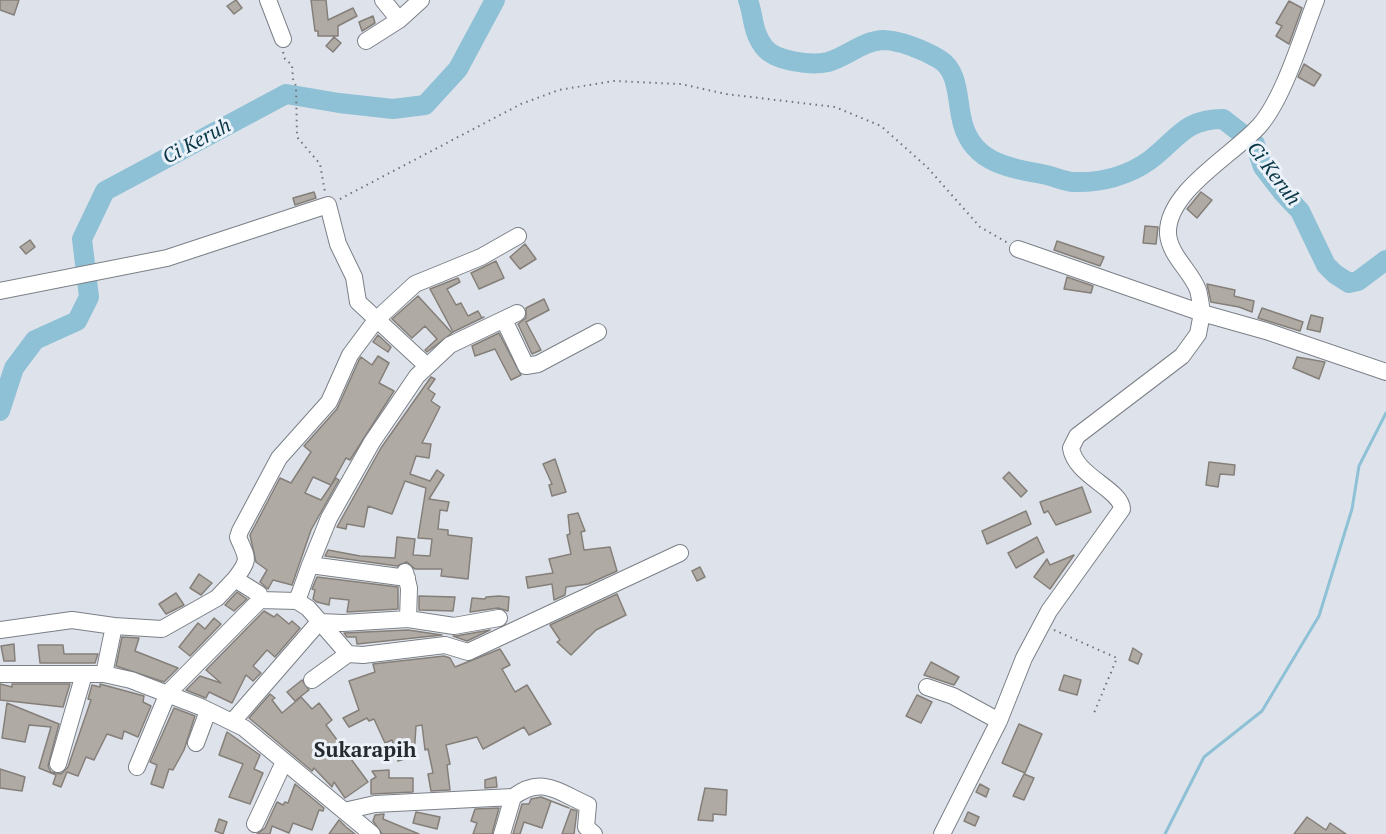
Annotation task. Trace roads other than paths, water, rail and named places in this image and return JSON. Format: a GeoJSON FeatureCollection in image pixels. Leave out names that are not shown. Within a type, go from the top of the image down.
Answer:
{"type":"FeatureCollection","features":[{"type":"Feature","properties":{"kind":"street"},"geometry":{"type":"LineString","coordinates":[[268,0],[283,39]]}},
{"type":"Feature","properties":{"kind":"street"},"geometry":{"type":"LineString","coordinates":[[383,0],[399,20]]}},
{"type":"Feature","properties":{"kind":"street"},"geometry":{"type":"LineString","coordinates":[[366,41],[399,20],[421,0]]}},
{"type":"Feature","properties":{"kind":"street"},"geometry":{"type":"LineString","coordinates":[[942,834],[999,722],[1024,658],[1068,581],[1122,509],[1118,499],[1092,480],[1075,460],[1071,448],[1074,440],[1182,356],[1198,334],[1202,313],[1198,289],[1170,246],[1168,232],[1171,218],[1181,198],[1260,125],[1281,91],[1316,0]]}},
{"type":"Feature","properties":{"kind":"street"},"geometry":{"type":"LineString","coordinates":[[0,291],[168,258],[328,205],[338,244],[354,277],[358,302],[426,365]]}},
{"type":"Feature","properties":{"kind":"street"},"geometry":{"type":"LineString","coordinates":[[0,630],[72,620],[162,629],[217,598],[235,579],[246,561],[246,551],[238,537],[279,458],[329,402],[350,355],[376,320],[415,284],[481,256],[518,236]]}},
{"type":"Feature","properties":{"kind":"street"},"geometry":{"type":"LineString","coordinates":[[1018,249],[1202,313],[1266,331],[1386,372]]}},
{"type":"Feature","properties":{"kind":"street"},"geometry":{"type":"LineString","coordinates":[[297,601],[329,518],[372,442],[426,365],[450,345],[510,316],[526,366],[538,364],[598,332]]}},
{"type":"Feature","properties":{"kind":"street"},"geometry":{"type":"LineString","coordinates":[[312,680],[348,654],[363,655],[445,645],[468,652],[680,553]]}},
{"type":"Feature","properties":{"kind":"street"},"geometry":{"type":"LineString","coordinates":[[310,565],[406,575],[408,619]]}},
{"type":"Feature","properties":{"kind":"street"},"geometry":{"type":"LineString","coordinates":[[235,579],[259,594],[260,600]]}},
{"type":"Feature","properties":{"kind":"street"},"geometry":{"type":"LineString","coordinates":[[138,767],[168,693],[260,600],[297,601],[348,654]]}},
{"type":"Feature","properties":{"kind":"street"},"geometry":{"type":"LineString","coordinates":[[319,622],[343,623],[408,619],[454,626],[499,618]]}},
{"type":"Feature","properties":{"kind":"street"},"geometry":{"type":"LineString","coordinates":[[233,721],[319,622]]}},
{"type":"Feature","properties":{"kind":"street"},"geometry":{"type":"LineString","coordinates":[[104,674],[114,626]]}},
{"type":"Feature","properties":{"kind":"street"},"geometry":{"type":"LineString","coordinates":[[0,674],[104,674],[168,693],[233,721],[372,834]]}},
{"type":"Feature","properties":{"kind":"street"},"geometry":{"type":"LineString","coordinates":[[58,764],[84,674]]}},
{"type":"Feature","properties":{"kind":"street"},"geometry":{"type":"LineString","coordinates":[[927,687],[953,696],[999,722]]}},
{"type":"Feature","properties":{"kind":"street"},"geometry":{"type":"LineString","coordinates":[[196,743],[208,711]]}},
{"type":"Feature","properties":{"kind":"street"},"geometry":{"type":"LineString","coordinates":[[255,824],[284,762]]}},
{"type":"Feature","properties":{"kind":"street"},"geometry":{"type":"LineString","coordinates":[[344,811],[375,804],[513,797],[527,787],[543,786],[586,805],[586,827],[594,834]]}},
{"type":"Feature","properties":{"kind":"street"},"geometry":{"type":"LineString","coordinates":[[502,834],[513,797]]}},
{"type":"Feature","properties":{"kind":"waterway","name":"Ci Keruh"},"geometry":{"type":"LineString","coordinates":[[0,411],[14,368],[35,340],[77,321],[89,297],[82,239],[105,191],[286,94],[393,109],[425,105],[458,69],[495,0]]}},
{"type":"Feature","properties":{"kind":"waterway","name":"Ci Keruh"},"geometry":{"type":"LineString","coordinates":[[748,0],[760,41],[769,52],[784,59],[803,63],[828,62],[868,43],[883,40],[911,46],[939,59],[950,70],[965,131],[980,152],[1002,164],[1065,181],[1093,181],[1132,170],[1150,160],[1190,126],[1199,122],[1223,119],[1255,144],[1263,167],[1300,211],[1326,265],[1335,274],[1349,283],[1358,281],[1386,260]]}},
{"type":"Feature","properties":{"kind":"waterway"},"geometry":{"type":"LineString","coordinates":[[1165,834],[1204,757],[1262,711],[1319,616],[1352,509],[1359,466],[1386,413]]}},
{"type":"Feature","properties":{"kind":"district","name":"Sukarapih"},"geometry":{"type":"Point","coordinates":[365,751]}}]}
